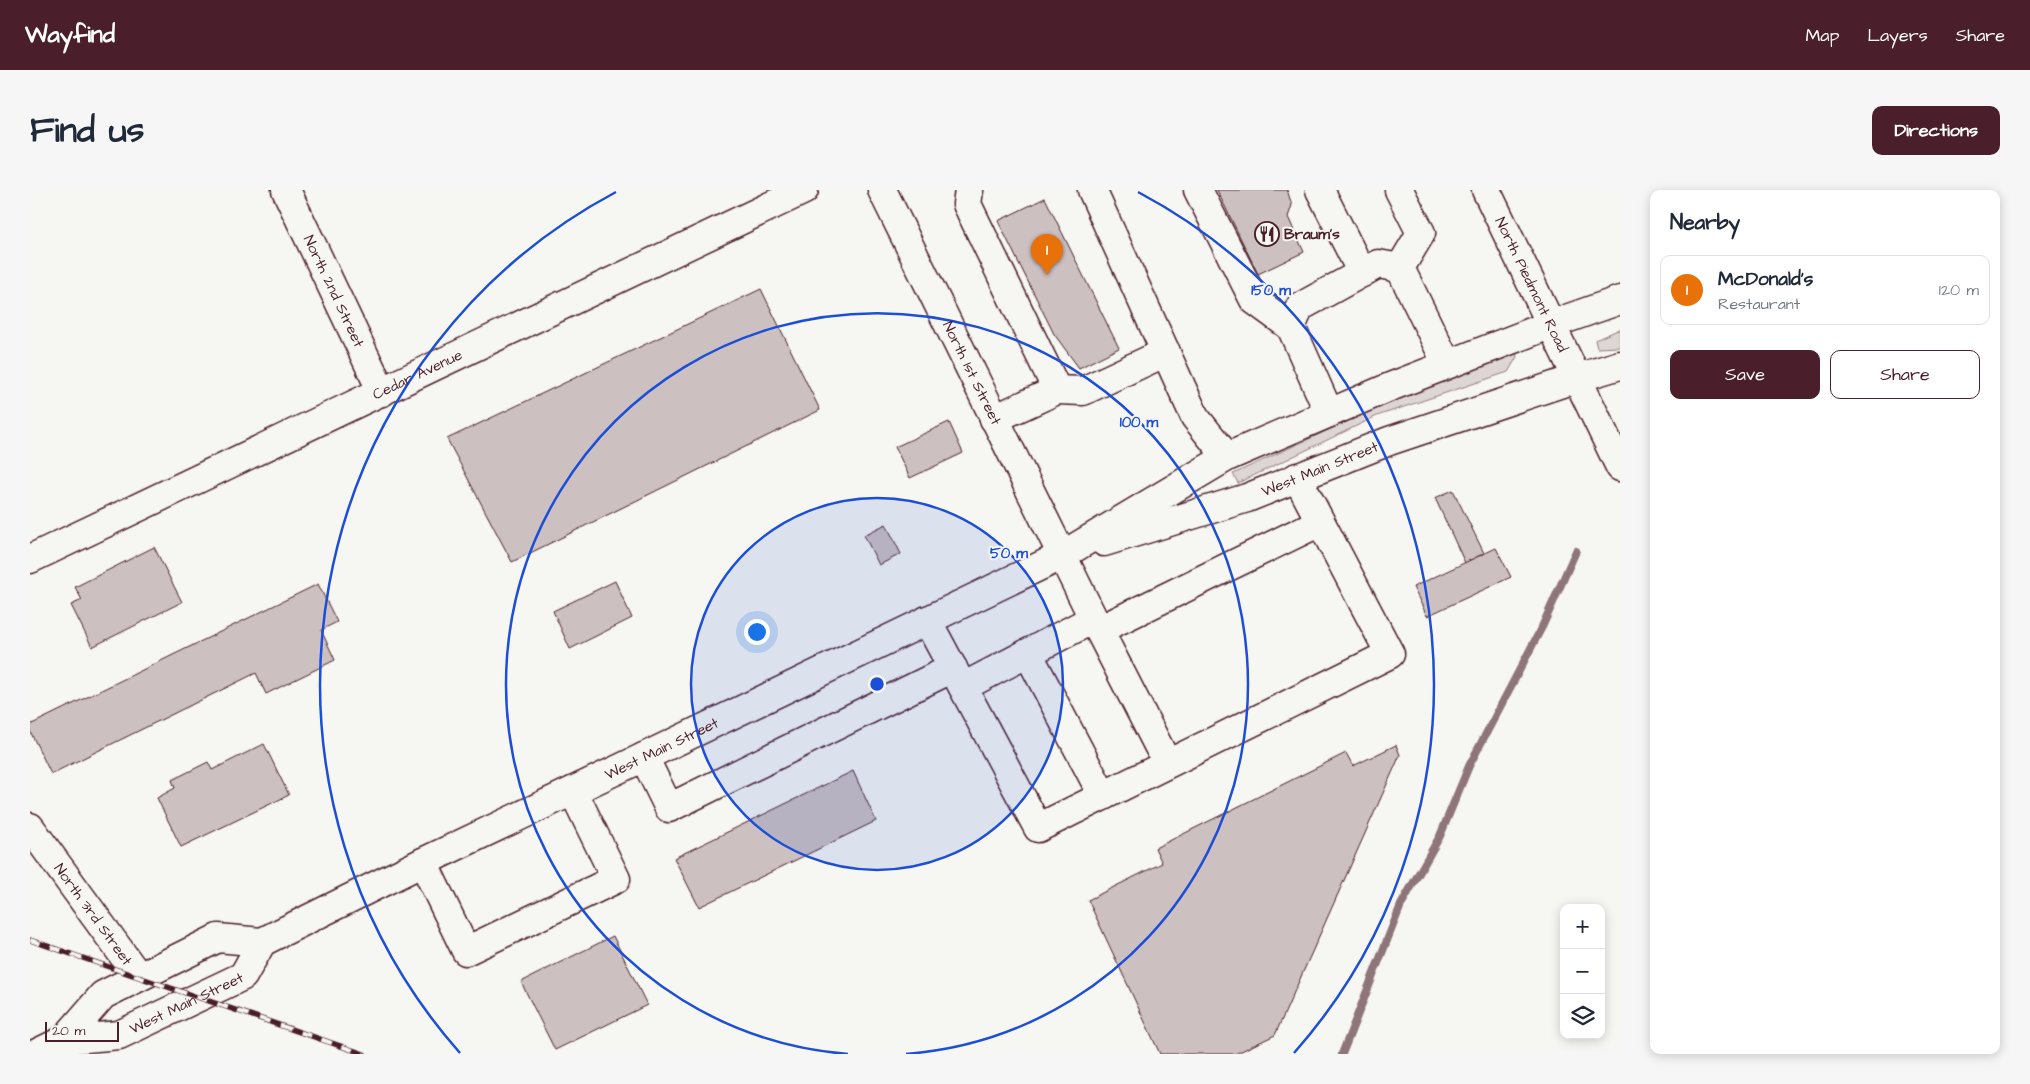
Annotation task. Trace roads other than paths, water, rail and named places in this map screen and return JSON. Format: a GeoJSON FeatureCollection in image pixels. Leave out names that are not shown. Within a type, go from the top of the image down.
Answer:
{"type":"FeatureCollection","features":[{"type":"Feature","properties":{"kind":"main road","name":"North 2nd Street"},"geometry":{"type":"LineString","coordinates":[[286,190],[382,392]]}},
{"type":"Feature","properties":{"kind":"main road","name":"Cedar Avenue"},"geometry":{"type":"LineString","coordinates":[[30,559],[804,190]]}},
{"type":"Feature","properties":{"kind":"main road","name":"North 1st Street"},"geometry":{"type":"LineString","coordinates":[[882,190],[1061,556],[1167,763]]}},
{"type":"Feature","properties":{"kind":"main road"},"geometry":{"type":"LineString","coordinates":[[970,190],[967,204],[1057,390]]}},
{"type":"Feature","properties":{"kind":"main road"},"geometry":{"type":"LineString","coordinates":[[1092,190],[1195,416],[1227,457]]}},
{"type":"Feature","properties":{"kind":"main road"},"geometry":{"type":"LineString","coordinates":[[1198,190],[1254,300],[1291,328],[1329,413]]}},
{"type":"Feature","properties":{"kind":"main road"},"geometry":{"type":"LineString","coordinates":[[1320,190],[1362,273]]}},
{"type":"Feature","properties":{"kind":"main road"},"geometry":{"type":"LineString","coordinates":[[1399,190],[1420,233],[1400,268]]}},
{"type":"Feature","properties":{"kind":"main road","name":"North Piedmont Road"},"geometry":{"type":"LineString","coordinates":[[1486,190],[1620,467]]}},
{"type":"Feature","properties":{"kind":"main road"},"geometry":{"type":"LineString","coordinates":[[1291,328],[1300,307],[1378,264],[1400,268]]}},
{"type":"Feature","properties":{"kind":"main road"},"geometry":{"type":"LineString","coordinates":[[1400,268],[1447,364]]}},
{"type":"Feature","properties":{"kind":"main road","name":"West Main Street"},"geometry":{"type":"LineString","coordinates":[[67,1047],[103,995],[218,938],[262,942],[422,862],[1061,556],[1227,457],[1447,364],[1620,300]]}},
{"type":"Feature","properties":{"kind":"main road"},"geometry":{"type":"LineString","coordinates":[[994,419],[1057,390],[1083,391],[1166,352]]}},
{"type":"Feature","properties":{"kind":"main road","name":"West Main Street"},"geometry":{"type":"LineString","coordinates":[[1061,556],[1247,498],[1389,441],[1620,365]]}},
{"type":"Feature","properties":{"kind":"main road"},"geometry":{"type":"LineString","coordinates":[[927,620],[1038,828],[1390,654],[1297,477]]}},
{"type":"Feature","properties":{"kind":"main road"},"geometry":{"type":"LineString","coordinates":[[644,757],[670,808],[958,678],[1028,653],[1096,624],[1320,522]]}},
{"type":"Feature","properties":{"kind":"main road"},"geometry":{"type":"LineString","coordinates":[[1028,653],[1102,796]]}},
{"type":"Feature","properties":{"kind":"main road"},"geometry":{"type":"LineString","coordinates":[[422,862],[466,951],[616,878],[573,791]]}},
{"type":"Feature","properties":{"kind":"main road","name":"North 3rd Street"},"geometry":{"type":"LineString","coordinates":[[30,827],[139,977]]}},
{"type":"Feature","properties":{"kind":"main road","name":"West Main Street"},"geometry":{"type":"LineString","coordinates":[[35,1054],[119,1036],[243,976],[262,942]]}},
{"type":"Feature","properties":{"kind":"waterway"},"geometry":{"type":"LineString","coordinates":[[1342,1054],[1401,905],[1440,836],[1469,766],[1542,627],[1576,551]]}},
{"type":"Feature","properties":{"kind":"railway"},"geometry":{"type":"LineString","coordinates":[[30,940],[364,1054]]}},
{"type":"Feature","properties":{"kind":"place","name":"Braum's"},"geometry":{"type":"Point","coordinates":[1267,234]}},
{"type":"Feature","properties":{"kind":"place","name":"McDonald's"},"geometry":{"type":"Point","coordinates":[1047,275]}}]}
